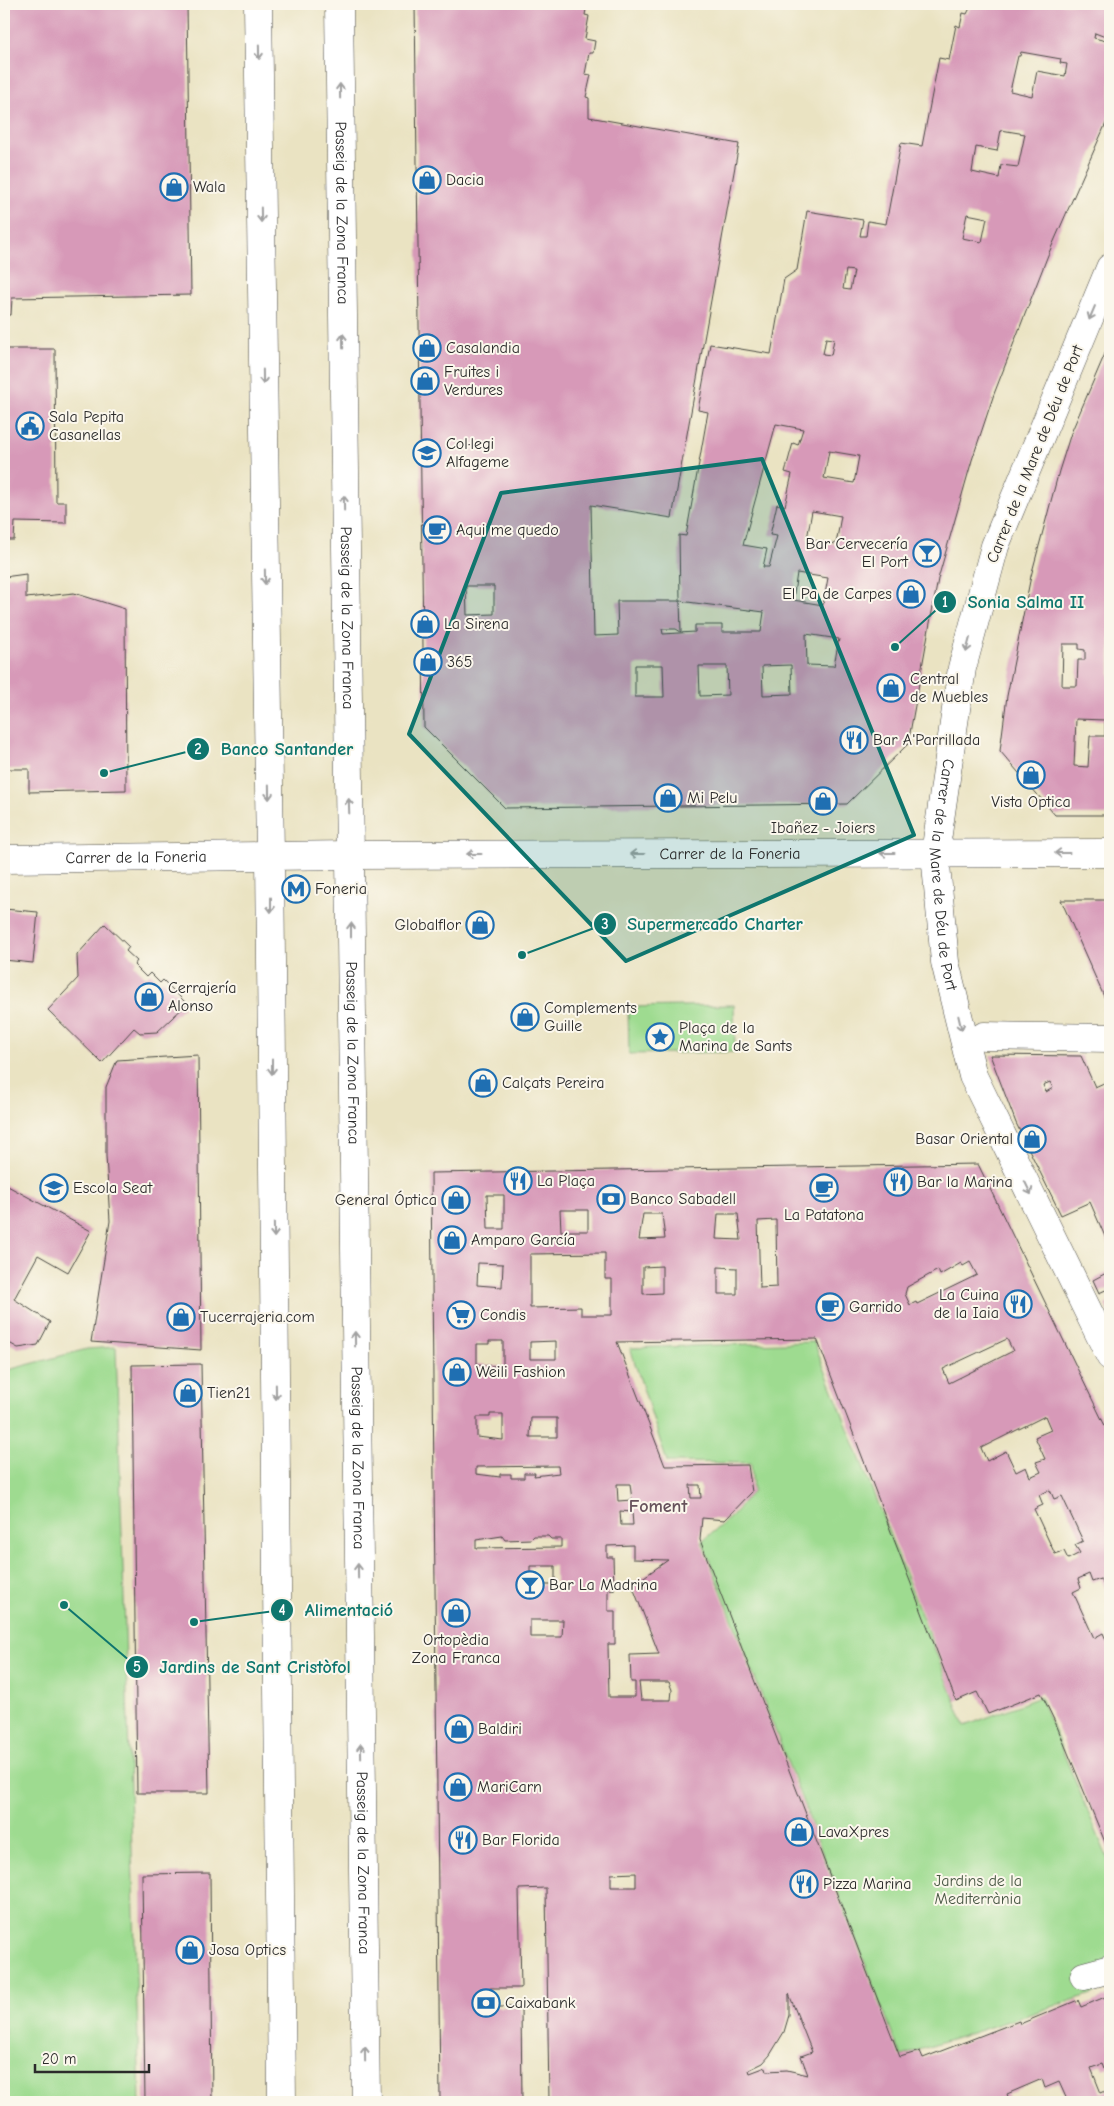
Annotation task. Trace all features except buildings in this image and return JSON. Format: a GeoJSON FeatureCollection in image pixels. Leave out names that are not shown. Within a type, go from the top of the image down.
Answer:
{"type":"FeatureCollection","features":[{"type":"Feature","properties":{"kind":"main road"},"geometry":{"type":"LineString","coordinates":[[258,4],[270,856],[282,2102]]}},
{"type":"Feature","properties":{"kind":"main road","name":"Passeig de la Zona Franca"},"geometry":{"type":"LineString","coordinates":[[339,4],[366,2102]]}},
{"type":"Feature","properties":{"kind":"main road","name":"Carrer de la Mare de Déu de Port"},"geometry":{"type":"LineString","coordinates":[[1110,268],[994,546],[962,668],[936,854],[945,962],[973,1076],[1110,1356]]}},
{"type":"Feature","properties":{"kind":"main road","name":"Carrer de la Foneria"},"geometry":{"type":"LineString","coordinates":[[4,860],[350,854],[1110,853]]}},
{"type":"Feature","properties":{"kind":"main road"},"geometry":{"type":"LineString","coordinates":[[984,1036],[1107,1044]]}},
{"type":"Feature","properties":{"kind":"main road"},"geometry":{"type":"LineString","coordinates":[[1084,1976],[1110,1969]]}},
{"type":"Feature","properties":{"kind":"highlighted area"},"geometry":{"type":"Polygon","coordinates":[[[762,459],[914,835],[626,961],[409,734],[501,493],[762,459]]]}},
{"type":"Feature","properties":{"kind":"green space"},"geometry":{"type":"Polygon","coordinates":[[[734,1005],[735,1052],[629,1054],[628,1007],[734,1005]]]}},
{"type":"Feature","properties":{"kind":"green space","name":"Jardins de la Mediterrània"},"geometry":{"type":"Polygon","coordinates":[[[814,1342],[965,1726],[1040,1697],[1110,1864],[1110,1988],[901,2056],[702,1541],[732,1516],[753,1491],[751,1463],[667,1462],[630,1348],[814,1342]]]}},
{"type":"Feature","properties":{"kind":"green space"},"geometry":{"type":"Polygon","coordinates":[[[116,1347],[140,2102],[4,2102],[4,1371],[87,1349],[116,1347]]]}},
{"type":"Feature","properties":{"kind":"place","name":"Dacia"},"geometry":{"type":"Point","coordinates":[427,180]}},
{"type":"Feature","properties":{"kind":"place","name":"Wala"},"geometry":{"type":"Point","coordinates":[174,187]}},
{"type":"Feature","properties":{"kind":"place","name":"Casalandia"},"geometry":{"type":"Point","coordinates":[427,348]}},
{"type":"Feature","properties":{"kind":"place","name":"Fruites i Verdures"},"geometry":{"type":"Point","coordinates":[425,381]}},
{"type":"Feature","properties":{"kind":"place","name":"Sala Pepita Casanellas"},"geometry":{"type":"Point","coordinates":[30,426]}},
{"type":"Feature","properties":{"kind":"place","name":"Col·legi Alfageme"},"geometry":{"type":"Point","coordinates":[427,453]}},
{"type":"Feature","properties":{"kind":"place","name":"Aqui me quedo"},"geometry":{"type":"Point","coordinates":[437,530]}},
{"type":"Feature","properties":{"kind":"place","name":"Bar Cervecería El Port"},"geometry":{"type":"Point","coordinates":[927,553]}},
{"type":"Feature","properties":{"kind":"place","name":"El Pa de Carpes"},"geometry":{"type":"Point","coordinates":[911,594]}},
{"type":"Feature","properties":{"kind":"place","name":"La Sirena"},"geometry":{"type":"Point","coordinates":[425,624]}},
{"type":"Feature","properties":{"kind":"place","name":"Sonia Salma II"},"geometry":{"type":"Point","coordinates":[895,647]}},
{"type":"Feature","properties":{"kind":"place","name":"365"},"geometry":{"type":"Point","coordinates":[428,662]}},
{"type":"Feature","properties":{"kind":"place","name":"Central de Muebles"},"geometry":{"type":"Point","coordinates":[891,688]}},
{"type":"Feature","properties":{"kind":"place","name":"Bar A'Parrillada"},"geometry":{"type":"Point","coordinates":[854,740]}},
{"type":"Feature","properties":{"kind":"place","name":"Banco Santander"},"geometry":{"type":"Point","coordinates":[104,773]}},
{"type":"Feature","properties":{"kind":"place","name":"Vista Optica"},"geometry":{"type":"Point","coordinates":[1031,775]}},
{"type":"Feature","properties":{"kind":"place","name":"Mi Pelu"},"geometry":{"type":"Point","coordinates":[668,798]}},
{"type":"Feature","properties":{"kind":"place","name":"Ibañez - Joiers"},"geometry":{"type":"Point","coordinates":[823,801]}},
{"type":"Feature","properties":{"kind":"place","name":"Foneria"},"geometry":{"type":"Point","coordinates":[296,889]}},
{"type":"Feature","properties":{"kind":"place","name":"Globalflor"},"geometry":{"type":"Point","coordinates":[480,925]}},
{"type":"Feature","properties":{"kind":"place","name":"Supermercado Charter"},"geometry":{"type":"Point","coordinates":[522,955]}},
{"type":"Feature","properties":{"kind":"place","name":"Cerrajería Alonso"},"geometry":{"type":"Point","coordinates":[149,997]}},
{"type":"Feature","properties":{"kind":"place","name":"Complements Guille"},"geometry":{"type":"Point","coordinates":[525,1017]}},
{"type":"Feature","properties":{"kind":"place","name":"Plaça de la Marina de Sants"},"geometry":{"type":"Point","coordinates":[660,1037]}},
{"type":"Feature","properties":{"kind":"place","name":"Calçats Pereira"},"geometry":{"type":"Point","coordinates":[483,1083]}},
{"type":"Feature","properties":{"kind":"place","name":"Basar Oriental"},"geometry":{"type":"Point","coordinates":[1032,1139]}},
{"type":"Feature","properties":{"kind":"place","name":"La Plaça"},"geometry":{"type":"Point","coordinates":[518,1181]}},
{"type":"Feature","properties":{"kind":"place","name":"Bar la Marina"},"geometry":{"type":"Point","coordinates":[898,1182]}},
{"type":"Feature","properties":{"kind":"place","name":"Escola Seat"},"geometry":{"type":"Point","coordinates":[54,1188]}},
{"type":"Feature","properties":{"kind":"place","name":"La Patatona"},"geometry":{"type":"Point","coordinates":[824,1188]}},
{"type":"Feature","properties":{"kind":"place","name":"Banco Sabadell"},"geometry":{"type":"Point","coordinates":[611,1199]}},
{"type":"Feature","properties":{"kind":"place","name":"General Óptica"},"geometry":{"type":"Point","coordinates":[456,1200]}},
{"type":"Feature","properties":{"kind":"place","name":"Amparo García"},"geometry":{"type":"Point","coordinates":[452,1240]}},
{"type":"Feature","properties":{"kind":"place","name":"La Cuina de la Iaia"},"geometry":{"type":"Point","coordinates":[1018,1304]}},
{"type":"Feature","properties":{"kind":"place","name":"Garrido"},"geometry":{"type":"Point","coordinates":[830,1307]}},
{"type":"Feature","properties":{"kind":"place","name":"Condis"},"geometry":{"type":"Point","coordinates":[461,1315]}},
{"type":"Feature","properties":{"kind":"place","name":"Tucerrajeria.com"},"geometry":{"type":"Point","coordinates":[181,1317]}},
{"type":"Feature","properties":{"kind":"place","name":"Weili Fashion"},"geometry":{"type":"Point","coordinates":[457,1372]}},
{"type":"Feature","properties":{"kind":"place","name":"Tien21"},"geometry":{"type":"Point","coordinates":[188,1393]}},
{"type":"Feature","properties":{"kind":"place","name":"Bar La Madrina"},"geometry":{"type":"Point","coordinates":[530,1585]}},
{"type":"Feature","properties":{"kind":"place","name":"Jardins de Sant Cristòfol"},"geometry":{"type":"Point","coordinates":[64,1605]}},
{"type":"Feature","properties":{"kind":"place","name":"Ortopèdia Zona Franca"},"geometry":{"type":"Point","coordinates":[456,1613]}},
{"type":"Feature","properties":{"kind":"place","name":"Alimentació"},"geometry":{"type":"Point","coordinates":[194,1622]}},
{"type":"Feature","properties":{"kind":"place","name":"Baldiri"},"geometry":{"type":"Point","coordinates":[459,1729]}},
{"type":"Feature","properties":{"kind":"place","name":"MariCarn"},"geometry":{"type":"Point","coordinates":[458,1787]}},
{"type":"Feature","properties":{"kind":"place","name":"LavaXpres"},"geometry":{"type":"Point","coordinates":[799,1832]}},
{"type":"Feature","properties":{"kind":"place","name":"Bar Florida"},"geometry":{"type":"Point","coordinates":[463,1840]}},
{"type":"Feature","properties":{"kind":"place","name":"Pizza Marina"},"geometry":{"type":"Point","coordinates":[804,1884]}},
{"type":"Feature","properties":{"kind":"place","name":"Josa Optics"},"geometry":{"type":"Point","coordinates":[190,1950]}},
{"type":"Feature","properties":{"kind":"place","name":"Caixabank"},"geometry":{"type":"Point","coordinates":[486,2003]}},
{"type":"Feature","properties":{"kind":"district","name":"Foment"},"geometry":{"type":"Point","coordinates":[658,1506]}}]}
